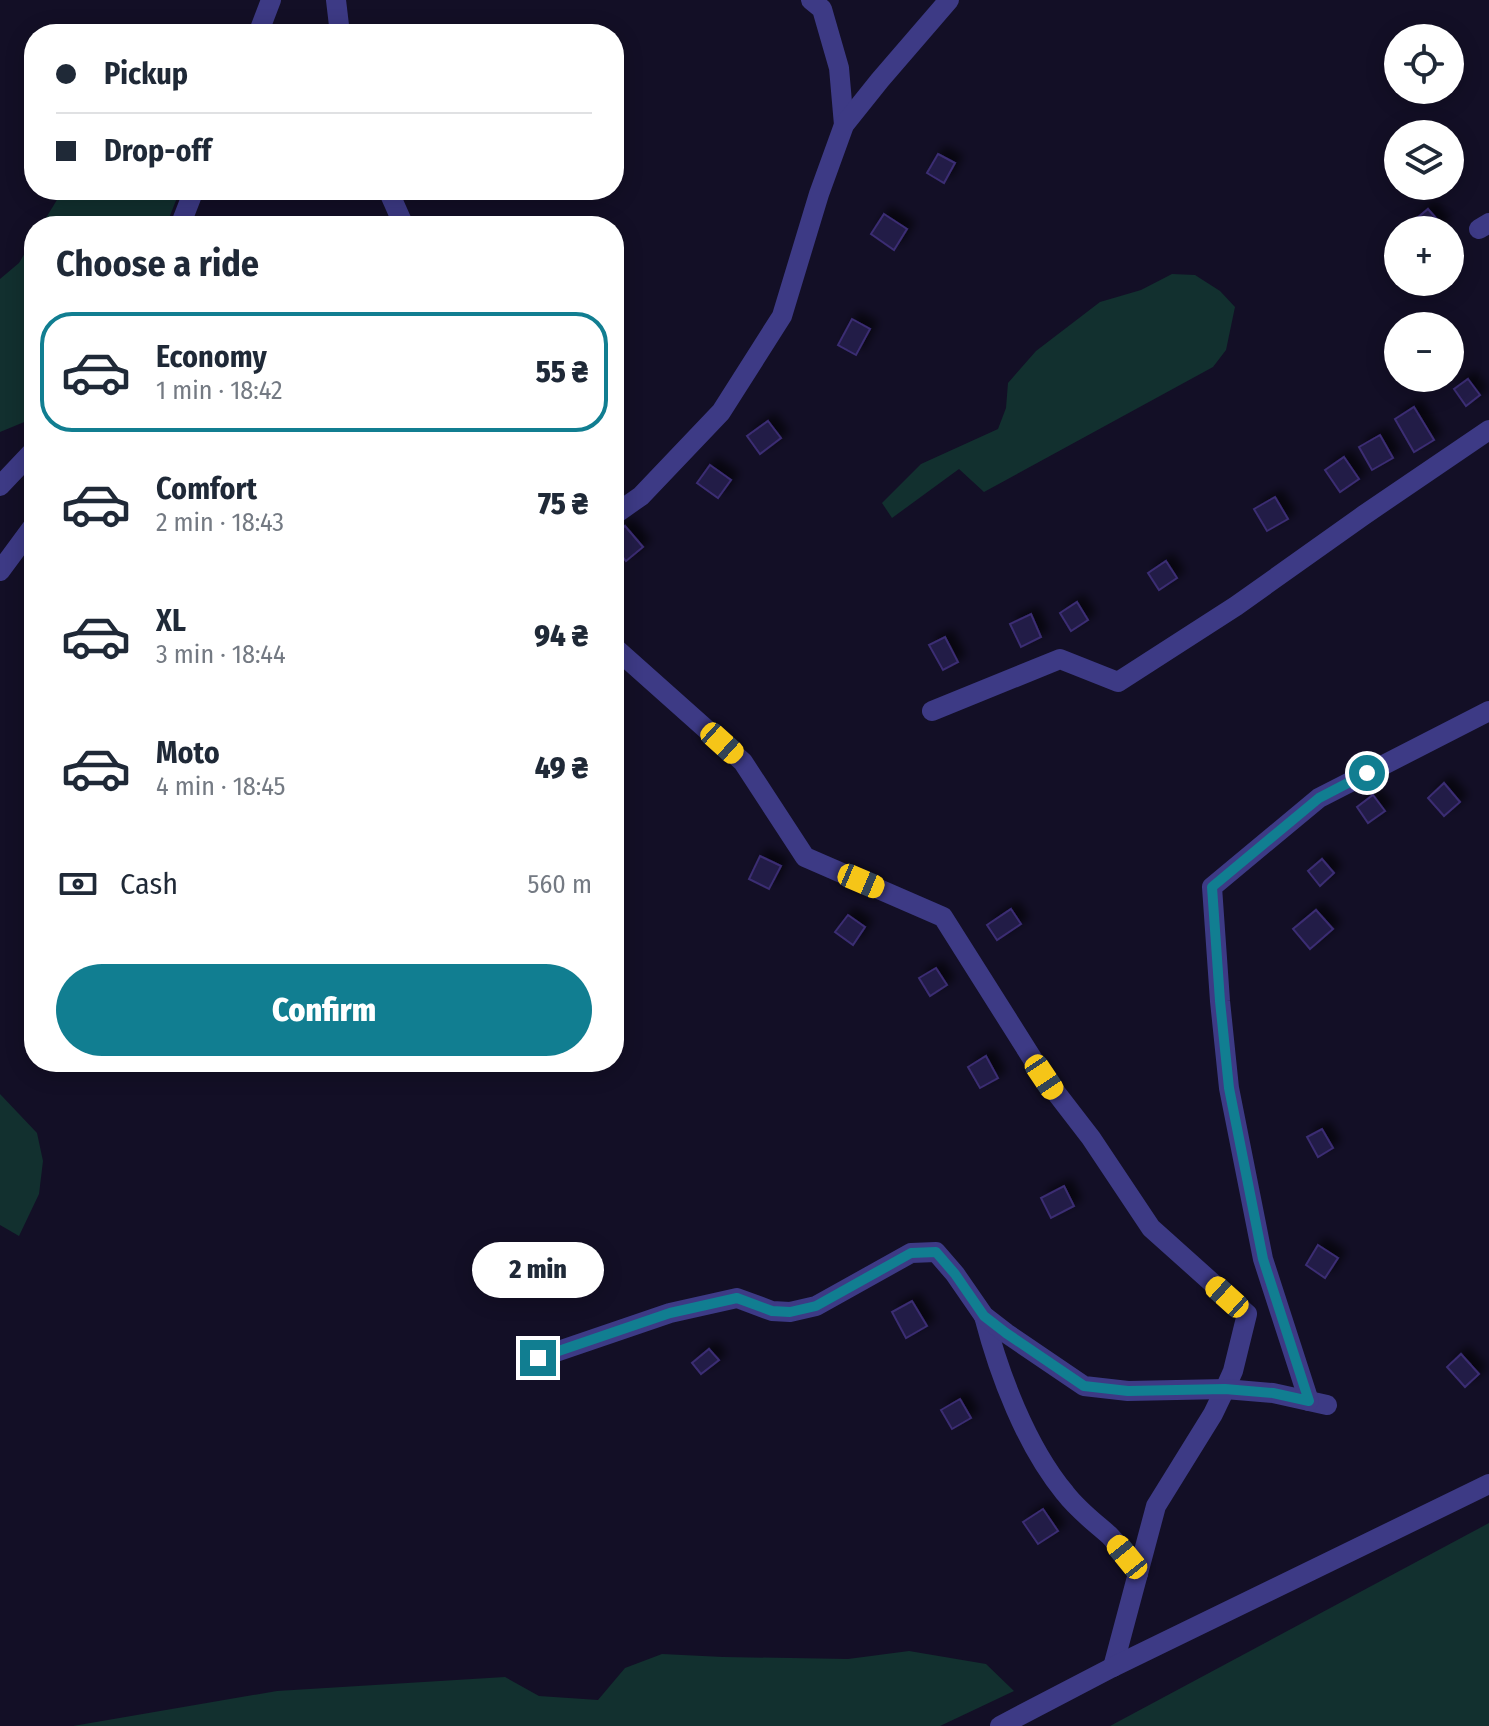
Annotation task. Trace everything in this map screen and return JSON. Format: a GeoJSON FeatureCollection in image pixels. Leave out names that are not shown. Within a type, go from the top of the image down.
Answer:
{"type":"FeatureCollection","features":[{"type":"Feature","properties":{"kind":"street"},"geometry":{"type":"LineString","coordinates":[[262,24],[271,0]]}},
{"type":"Feature","properties":{"kind":"street"},"geometry":{"type":"LineString","coordinates":[[336,0],[339,24]]}},
{"type":"Feature","properties":{"kind":"street"},"geometry":{"type":"LineString","coordinates":[[811,0],[822,9],[839,68],[844,125]]}},
{"type":"Feature","properties":{"kind":"street"},"geometry":{"type":"LineString","coordinates":[[624,508],[641,496],[721,412],[782,316],[819,194],[844,125],[949,0]]}},
{"type":"Feature","properties":{"kind":"street"},"geometry":{"type":"LineString","coordinates":[[932,711],[1060,659],[1118,682],[1236,606],[1489,430]]}},
{"type":"Feature","properties":{"kind":"street"},"geometry":{"type":"LineString","coordinates":[[0,486],[24,461]]}},
{"type":"Feature","properties":{"kind":"street"},"geometry":{"type":"LineString","coordinates":[[0,571],[24,539]]}},
{"type":"Feature","properties":{"kind":"street"},"geometry":{"type":"LineString","coordinates":[[624,656],[743,762],[805,857],[943,917],[1044,1077],[1091,1138],[1151,1228],[1247,1314],[1233,1371],[1225,1389],[1156,1506],[1113,1667]]}},
{"type":"Feature","properties":{"kind":"street"},"geometry":{"type":"LineString","coordinates":[[538,1358],[670,1313],[737,1298],[772,1311],[790,1312],[816,1306],[911,1253],[936,1252],[984,1316],[1084,1386],[1128,1391],[1225,1389],[1273,1393],[1318,1403],[1263,1259],[1229,1088],[1212,887],[1319,798],[1489,711]]}},
{"type":"Feature","properties":{"kind":"street"},"geometry":{"type":"LineString","coordinates":[[984,1316],[996,1361],[1041,1457],[1070,1500],[1111,1537],[1138,1574]]}},
{"type":"Feature","properties":{"kind":"street"},"geometry":{"type":"LineString","coordinates":[[1000,1726],[1113,1667],[1489,1484]]}},
{"type":"Feature","properties":{"kind":"green space"},"geometry":{"type":"Polygon","coordinates":[[[57,200],[176,200],[170,216],[47,216],[57,200]]]}},
{"type":"Feature","properties":{"kind":"green space"},"geometry":{"type":"Polygon","coordinates":[[[24,255],[24,422],[0,432],[0,279],[24,255]]]}},
{"type":"Feature","properties":{"kind":"green space"},"geometry":{"type":"Polygon","coordinates":[[[1172,274],[1195,275],[1220,291],[1235,307],[1226,350],[1213,367],[984,492],[959,469],[892,518],[882,503],[921,464],[998,429],[1006,408],[1008,383],[1036,351],[1100,302],[1141,290],[1172,274]]]}},
{"type":"Feature","properties":{"kind":"green space"},"geometry":{"type":"Polygon","coordinates":[[[0,1094],[37,1133],[43,1161],[39,1194],[19,1236],[0,1225],[0,1094]]]}},
{"type":"Feature","properties":{"kind":"green space"},"geometry":{"type":"Polygon","coordinates":[[[1489,1523],[1489,1726],[1110,1726],[1489,1523]]]}},
{"type":"Feature","properties":{"kind":"green space"},"geometry":{"type":"Polygon","coordinates":[[[909,1651],[986,1664],[1014,1691],[940,1726],[73,1726],[277,1691],[505,1677],[539,1696],[598,1700],[625,1668],[662,1654],[848,1659],[909,1651]]]}},
{"type":"Feature","properties":{"kind":"building"},"geometry":{"type":"Polygon","coordinates":[[[938,154],[955,163],[944,183],[927,173],[938,154]]]}},
{"type":"Feature","properties":{"kind":"building"},"geometry":{"type":"Polygon","coordinates":[[[1428,209],[1434,216],[1420,216],[1428,209]]]}},
{"type":"Feature","properties":{"kind":"building"},"geometry":{"type":"Polygon","coordinates":[[[884,214],[907,229],[894,250],[871,234],[884,214]]]}},
{"type":"Feature","properties":{"kind":"building"},"geometry":{"type":"Polygon","coordinates":[[[852,319],[870,329],[856,355],[838,345],[852,319]]]}},
{"type":"Feature","properties":{"kind":"building"},"geometry":{"type":"Polygon","coordinates":[[[1468,379],[1480,395],[1466,406],[1456,392],[1464,392],[1464,382],[1468,379]]]}},
{"type":"Feature","properties":{"kind":"building"},"geometry":{"type":"Polygon","coordinates":[[[1414,407],[1434,440],[1414,452],[1395,419],[1414,407]]]}},
{"type":"Feature","properties":{"kind":"building"},"geometry":{"type":"Polygon","coordinates":[[[768,421],[781,438],[760,454],[747,436],[768,421]]]}},
{"type":"Feature","properties":{"kind":"building"},"geometry":{"type":"Polygon","coordinates":[[[1380,435],[1393,458],[1372,470],[1359,447],[1380,435]]]}},
{"type":"Feature","properties":{"kind":"building"},"geometry":{"type":"Polygon","coordinates":[[[1344,457],[1359,479],[1340,492],[1325,470],[1344,457]]]}},
{"type":"Feature","properties":{"kind":"building"},"geometry":{"type":"Polygon","coordinates":[[[710,465],[731,480],[718,498],[697,483],[710,465]]]}},
{"type":"Feature","properties":{"kind":"building"},"geometry":{"type":"Polygon","coordinates":[[[1275,497],[1288,519],[1267,531],[1254,509],[1275,497]]]}},
{"type":"Feature","properties":{"kind":"building"},"geometry":{"type":"Polygon","coordinates":[[[624,527],[643,547],[626,561],[624,558],[624,527]]]}},
{"type":"Feature","properties":{"kind":"building"},"geometry":{"type":"Polygon","coordinates":[[[1166,561],[1177,578],[1159,590],[1148,573],[1166,561]]]}},
{"type":"Feature","properties":{"kind":"building"},"geometry":{"type":"Polygon","coordinates":[[[1077,602],[1088,620],[1071,631],[1060,613],[1077,602]]]}},
{"type":"Feature","properties":{"kind":"building"},"geometry":{"type":"Polygon","coordinates":[[[1031,614],[1041,637],[1021,647],[1010,624],[1031,614]]]}},
{"type":"Feature","properties":{"kind":"building"},"geometry":{"type":"Polygon","coordinates":[[[945,637],[958,662],[943,670],[929,645],[945,637]]]}},
{"type":"Feature","properties":{"kind":"building"},"geometry":{"type":"Polygon","coordinates":[[[1444,783],[1460,802],[1444,816],[1428,798],[1444,783]]]}},
{"type":"Feature","properties":{"kind":"building"},"geometry":{"type":"Polygon","coordinates":[[[1373,795],[1385,811],[1368,823],[1357,807],[1373,795]]]}},
{"type":"Feature","properties":{"kind":"building"},"geometry":{"type":"Polygon","coordinates":[[[760,856],[781,866],[769,889],[749,879],[760,856]]]}},
{"type":"Feature","properties":{"kind":"building"},"geometry":{"type":"Polygon","coordinates":[[[1322,859],[1334,873],[1320,886],[1308,871],[1322,859]]]}},
{"type":"Feature","properties":{"kind":"building"},"geometry":{"type":"Polygon","coordinates":[[[1011,909],[1021,924],[997,940],[987,925],[1011,909]]]}},
{"type":"Feature","properties":{"kind":"building"},"geometry":{"type":"Polygon","coordinates":[[[1316,910],[1333,929],[1310,949],[1293,929],[1316,910]]]}},
{"type":"Feature","properties":{"kind":"building"},"geometry":{"type":"Polygon","coordinates":[[[848,915],[865,927],[853,945],[835,932],[848,915]]]}},
{"type":"Feature","properties":{"kind":"building"},"geometry":{"type":"Polygon","coordinates":[[[936,968],[947,985],[930,996],[919,978],[936,968]]]}},
{"type":"Feature","properties":{"kind":"building"},"geometry":{"type":"Polygon","coordinates":[[[986,1056],[998,1078],[980,1088],[968,1067],[986,1056]]]}},
{"type":"Feature","properties":{"kind":"building"},"geometry":{"type":"Polygon","coordinates":[[[1322,1129],[1333,1148],[1318,1157],[1307,1137],[1322,1129]]]}},
{"type":"Feature","properties":{"kind":"building"},"geometry":{"type":"Polygon","coordinates":[[[1064,1186],[1074,1206],[1051,1218],[1041,1198],[1064,1186]]]}},
{"type":"Feature","properties":{"kind":"building"},"geometry":{"type":"Polygon","coordinates":[[[1318,1245],[1338,1258],[1325,1278],[1306,1265],[1318,1245]]]}},
{"type":"Feature","properties":{"kind":"building"},"geometry":{"type":"Polygon","coordinates":[[[912,1301],[927,1326],[906,1338],[892,1312],[912,1301]]]}},
{"type":"Feature","properties":{"kind":"building"},"geometry":{"type":"Polygon","coordinates":[[[709,1349],[719,1360],[701,1374],[692,1363],[709,1349]]]}},
{"type":"Feature","properties":{"kind":"building"},"geometry":{"type":"Polygon","coordinates":[[[1461,1354],[1479,1374],[1465,1387],[1447,1367],[1461,1354]]]}},
{"type":"Feature","properties":{"kind":"building"},"geometry":{"type":"Polygon","coordinates":[[[960,1399],[971,1418],[952,1429],[941,1410],[960,1399]]]}},
{"type":"Feature","properties":{"kind":"building"},"geometry":{"type":"Polygon","coordinates":[[[1043,1509],[1058,1531],[1038,1544],[1023,1522],[1043,1509]]]}},
{"type":"Feature","properties":{"kind":"route"},"geometry":{"type":"LineString","coordinates":[[538,1358],[670,1313],[737,1298],[772,1311],[790,1312],[816,1306],[911,1253],[936,1252],[984,1316],[1084,1386],[1128,1391],[1225,1389],[1273,1393],[1309,1401],[1263,1259],[1229,1088],[1212,887],[1319,798],[1367,773]]}}]}
